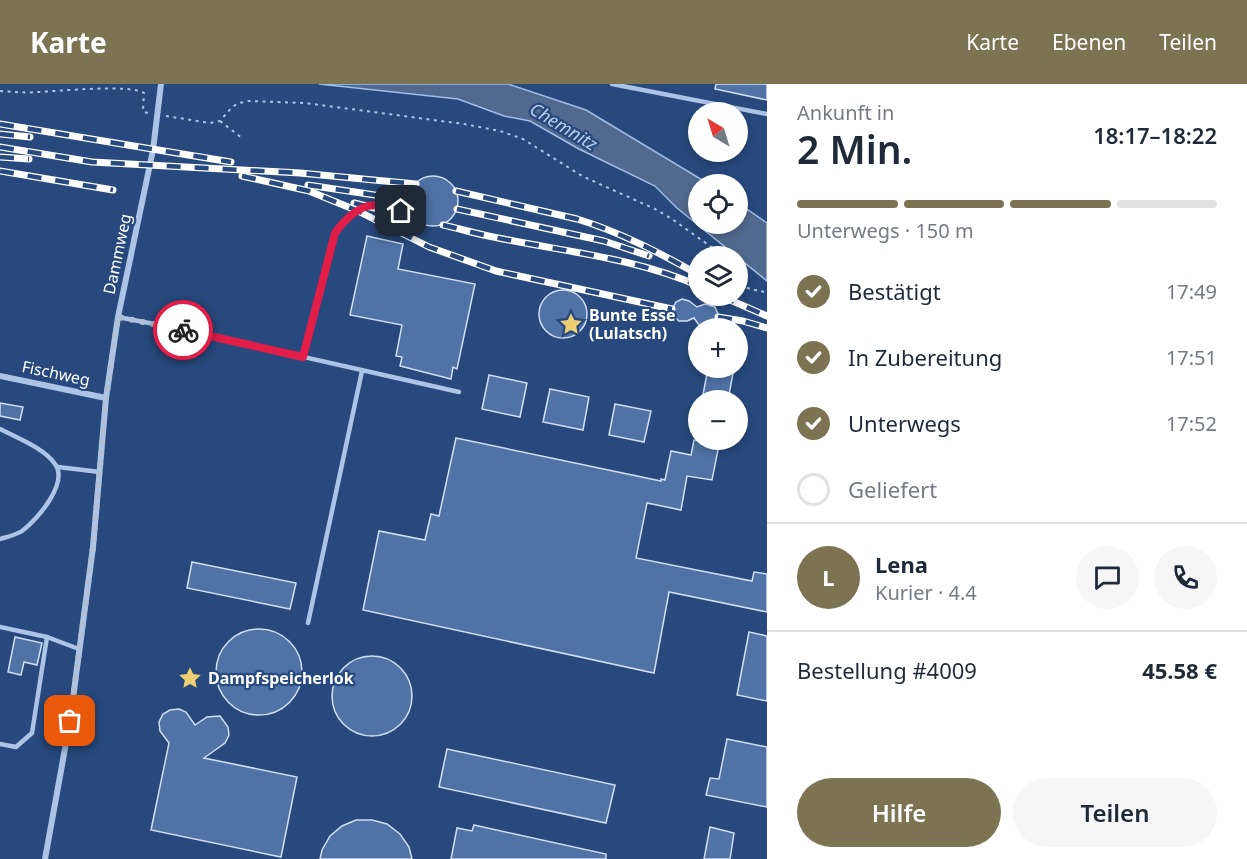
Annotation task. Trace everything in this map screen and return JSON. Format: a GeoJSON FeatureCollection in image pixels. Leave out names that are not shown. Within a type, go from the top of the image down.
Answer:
{"type":"FeatureCollection","features":[{"type":"Feature","properties":{"kind":"street","name":"Dammweg"},"geometry":{"type":"LineString","coordinates":[[45,859],[70,721],[93,547],[106,398],[118,317],[150,166],[161,84]]}},
{"type":"Feature","properties":{"kind":"street","name":"Fischweg"},"geometry":{"type":"LineString","coordinates":[[0,376],[106,398]]}},
{"type":"Feature","properties":{"kind":"lane"},"geometry":{"type":"LineString","coordinates":[[612,84],[767,114]]}},
{"type":"Feature","properties":{"kind":"lane"},"geometry":{"type":"LineString","coordinates":[[303,357],[335,233],[344,221],[367,206],[387,207],[401,211]]}},
{"type":"Feature","properties":{"kind":"lane"},"geometry":{"type":"LineString","coordinates":[[118,317],[459,392]]}},
{"type":"Feature","properties":{"kind":"lane"},"geometry":{"type":"LineString","coordinates":[[308,623],[362,370]]}},
{"type":"Feature","properties":{"kind":"lane"},"geometry":{"type":"LineString","coordinates":[[0,429],[47,454],[58,467],[59,480],[53,496],[21,532],[0,538]]}},
{"type":"Feature","properties":{"kind":"lane"},"geometry":{"type":"LineString","coordinates":[[58,467],[100,472]]}},
{"type":"Feature","properties":{"kind":"lane"},"geometry":{"type":"LineString","coordinates":[[0,627],[47,637],[79,649]]}},
{"type":"Feature","properties":{"kind":"lane"},"geometry":{"type":"LineString","coordinates":[[0,744],[16,747],[32,733],[47,637]]}},
{"type":"Feature","properties":{"kind":"path"},"geometry":{"type":"LineString","coordinates":[[0,91],[24,93],[103,84],[135,86],[144,93],[144,112],[210,123],[220,121],[232,107],[239,103],[249,102],[305,103],[479,126],[523,139],[582,176],[655,209],[710,246]]}},
{"type":"Feature","properties":{"kind":"path"},"geometry":{"type":"LineString","coordinates":[[220,121],[242,138]]}},
{"type":"Feature","properties":{"kind":"path"},"geometry":{"type":"LineString","coordinates":[[748,288],[767,293]]}},
{"type":"Feature","properties":{"kind":"water","name":"Chemnitz"},"geometry":{"type":"Polygon","coordinates":[[[319,84],[508,84],[586,110],[692,174],[688,174],[688,217],[655,186],[579,149],[530,121],[504,116],[458,99],[319,84]]]}},
{"type":"Feature","properties":{"kind":"water"},"geometry":{"type":"Polygon","coordinates":[[[748,210],[767,223],[767,281],[748,266],[748,246],[724,246],[709,234],[748,234],[748,210]]]}},
{"type":"Feature","properties":{"kind":"building"},"geometry":{"type":"Polygon","coordinates":[[[716,84],[767,84],[767,100],[715,89],[716,84]]]}},
{"type":"Feature","properties":{"kind":"building"},"geometry":{"type":"Polygon","coordinates":[[[433,176],[451,183],[458,201],[451,219],[433,226],[415,219],[408,201],[415,183],[433,176]]]}},
{"type":"Feature","properties":{"kind":"building"},"geometry":{"type":"Polygon","coordinates":[[[367,236],[403,244],[398,269],[475,284],[457,369],[453,367],[451,379],[400,366],[402,357],[396,356],[402,325],[350,315],[367,236]]]}},
{"type":"Feature","properties":{"kind":"building"},"geometry":{"type":"Polygon","coordinates":[[[563,290],[580,297],[587,314],[580,331],[563,338],[546,331],[539,314],[546,297],[563,290]]]}},
{"type":"Feature","properties":{"kind":"building"},"geometry":{"type":"Polygon","coordinates":[[[682,299],[688,301],[688,306],[715,307],[717,318],[688,318],[687,321],[679,321],[672,309],[676,302],[682,299]]]}},
{"type":"Feature","properties":{"kind":"building"},"geometry":{"type":"Polygon","coordinates":[[[489,375],[527,383],[520,417],[482,409],[489,375]]]}},
{"type":"Feature","properties":{"kind":"building"},"geometry":{"type":"Polygon","coordinates":[[[706,378],[732,378],[730,390],[704,390],[706,378]]]}},
{"type":"Feature","properties":{"kind":"building"},"geometry":{"type":"Polygon","coordinates":[[[550,389],[589,397],[583,430],[543,422],[550,389]]]}},
{"type":"Feature","properties":{"kind":"building"},"geometry":{"type":"Polygon","coordinates":[[[0,403],[23,407],[20,420],[0,416],[0,403]]]}},
{"type":"Feature","properties":{"kind":"building"},"geometry":{"type":"Polygon","coordinates":[[[615,404],[651,411],[644,442],[609,435],[615,404]]]}},
{"type":"Feature","properties":{"kind":"building"},"geometry":{"type":"Polygon","coordinates":[[[456,438],[661,481],[661,479],[665,480],[671,451],[691,455],[692,450],[718,450],[712,480],[687,476],[681,510],[647,503],[636,558],[752,581],[754,572],[767,574],[767,612],[669,592],[654,673],[363,610],[379,531],[425,540],[431,514],[439,516],[456,438]]]}},
{"type":"Feature","properties":{"kind":"building"},"geometry":{"type":"Polygon","coordinates":[[[192,562],[296,583],[290,609],[187,588],[192,562]]]}},
{"type":"Feature","properties":{"kind":"building"},"geometry":{"type":"Polygon","coordinates":[[[259,629],[283,636],[295,648],[302,672],[295,696],[283,708],[259,715],[235,708],[223,696],[216,672],[223,648],[235,636],[259,629]]]}},
{"type":"Feature","properties":{"kind":"building"},"geometry":{"type":"Polygon","coordinates":[[[749,632],[767,636],[767,701],[737,695],[749,632]]]}},
{"type":"Feature","properties":{"kind":"building"},"geometry":{"type":"Polygon","coordinates":[[[15,637],[42,643],[37,665],[24,662],[21,675],[8,672],[15,637]]]}},
{"type":"Feature","properties":{"kind":"building"},"geometry":{"type":"Polygon","coordinates":[[[372,656],[387,659],[400,668],[409,681],[412,696],[409,711],[400,724],[387,733],[372,736],[357,733],[344,724],[335,711],[332,696],[335,681],[344,668],[357,659],[372,656]]]}},
{"type":"Feature","properties":{"kind":"building"},"geometry":{"type":"Polygon","coordinates":[[[179,709],[186,712],[195,725],[207,717],[220,716],[228,727],[229,735],[225,743],[204,758],[297,777],[281,857],[151,830],[169,743],[160,731],[159,722],[163,714],[179,709]]]}},
{"type":"Feature","properties":{"kind":"building"},"geometry":{"type":"Polygon","coordinates":[[[727,739],[767,747],[767,807],[706,795],[710,778],[719,779],[727,739]]]}},
{"type":"Feature","properties":{"kind":"building"},"geometry":{"type":"Polygon","coordinates":[[[447,749],[615,785],[606,823],[439,787],[447,749]]]}},
{"type":"Feature","properties":{"kind":"building"},"geometry":{"type":"Polygon","coordinates":[[[356,820],[372,820],[387,824],[400,834],[409,847],[412,859],[320,859],[330,836],[342,826],[356,820]]]}},
{"type":"Feature","properties":{"kind":"building"},"geometry":{"type":"Polygon","coordinates":[[[474,825],[606,854],[606,859],[451,859],[457,828],[472,831],[474,825]]]}},
{"type":"Feature","properties":{"kind":"building"},"geometry":{"type":"Polygon","coordinates":[[[710,827],[734,833],[730,859],[704,859],[710,827]]]}},
{"type":"Feature","properties":{"kind":"railway"},"geometry":{"type":"LineString","coordinates":[[0,124],[231,162]]}},
{"type":"Feature","properties":{"kind":"railway"},"geometry":{"type":"LineString","coordinates":[[0,134],[30,137]]}},
{"type":"Feature","properties":{"kind":"railway"},"geometry":{"type":"LineString","coordinates":[[0,147],[92,162],[300,173],[416,184]]}},
{"type":"Feature","properties":{"kind":"railway"},"geometry":{"type":"LineString","coordinates":[[0,157],[29,159]]}},
{"type":"Feature","properties":{"kind":"railway"},"geometry":{"type":"LineString","coordinates":[[0,171],[113,190]]}},
{"type":"Feature","properties":{"kind":"railway"},"geometry":{"type":"LineString","coordinates":[[242,176],[309,191],[358,211],[429,247],[496,271],[672,309]]}},
{"type":"Feature","properties":{"kind":"railway"},"geometry":{"type":"LineString","coordinates":[[308,185],[408,200]]}},
{"type":"Feature","properties":{"kind":"railway"},"geometry":{"type":"LineString","coordinates":[[456,191],[593,224],[640,244],[688,269]]}},
{"type":"Feature","properties":{"kind":"railway"},"geometry":{"type":"LineString","coordinates":[[354,203],[415,218]]}},
{"type":"Feature","properties":{"kind":"railway"},"geometry":{"type":"LineString","coordinates":[[457,209],[604,241],[649,256]]}},
{"type":"Feature","properties":{"kind":"railway"},"geometry":{"type":"LineString","coordinates":[[443,225],[511,241],[620,261],[688,282]]}},
{"type":"Feature","properties":{"kind":"railway"},"geometry":{"type":"LineString","coordinates":[[744,306],[767,316]]}},
{"type":"Feature","properties":{"kind":"railway"},"geometry":{"type":"LineString","coordinates":[[718,317],[767,328]]}},
{"type":"Feature","properties":{"kind":"way so far"},"geometry":{"type":"LineString","coordinates":[[70,721],[93,547],[106,398],[118,317],[183,330]]}},
{"type":"Feature","properties":{"kind":"place","name":"Bunte Esse (Lulatsch)"},"geometry":{"type":"Point","coordinates":[571,324]}},
{"type":"Feature","properties":{"kind":"place","name":"Dampfspeicherlok"},"geometry":{"type":"Point","coordinates":[190,678]}},
{"type":"Feature","properties":{"kind":"route"},"geometry":{"type":"LineString","coordinates":[[183,330],[303,357],[335,233],[344,221],[367,206],[387,207],[401,211]]}}]}
